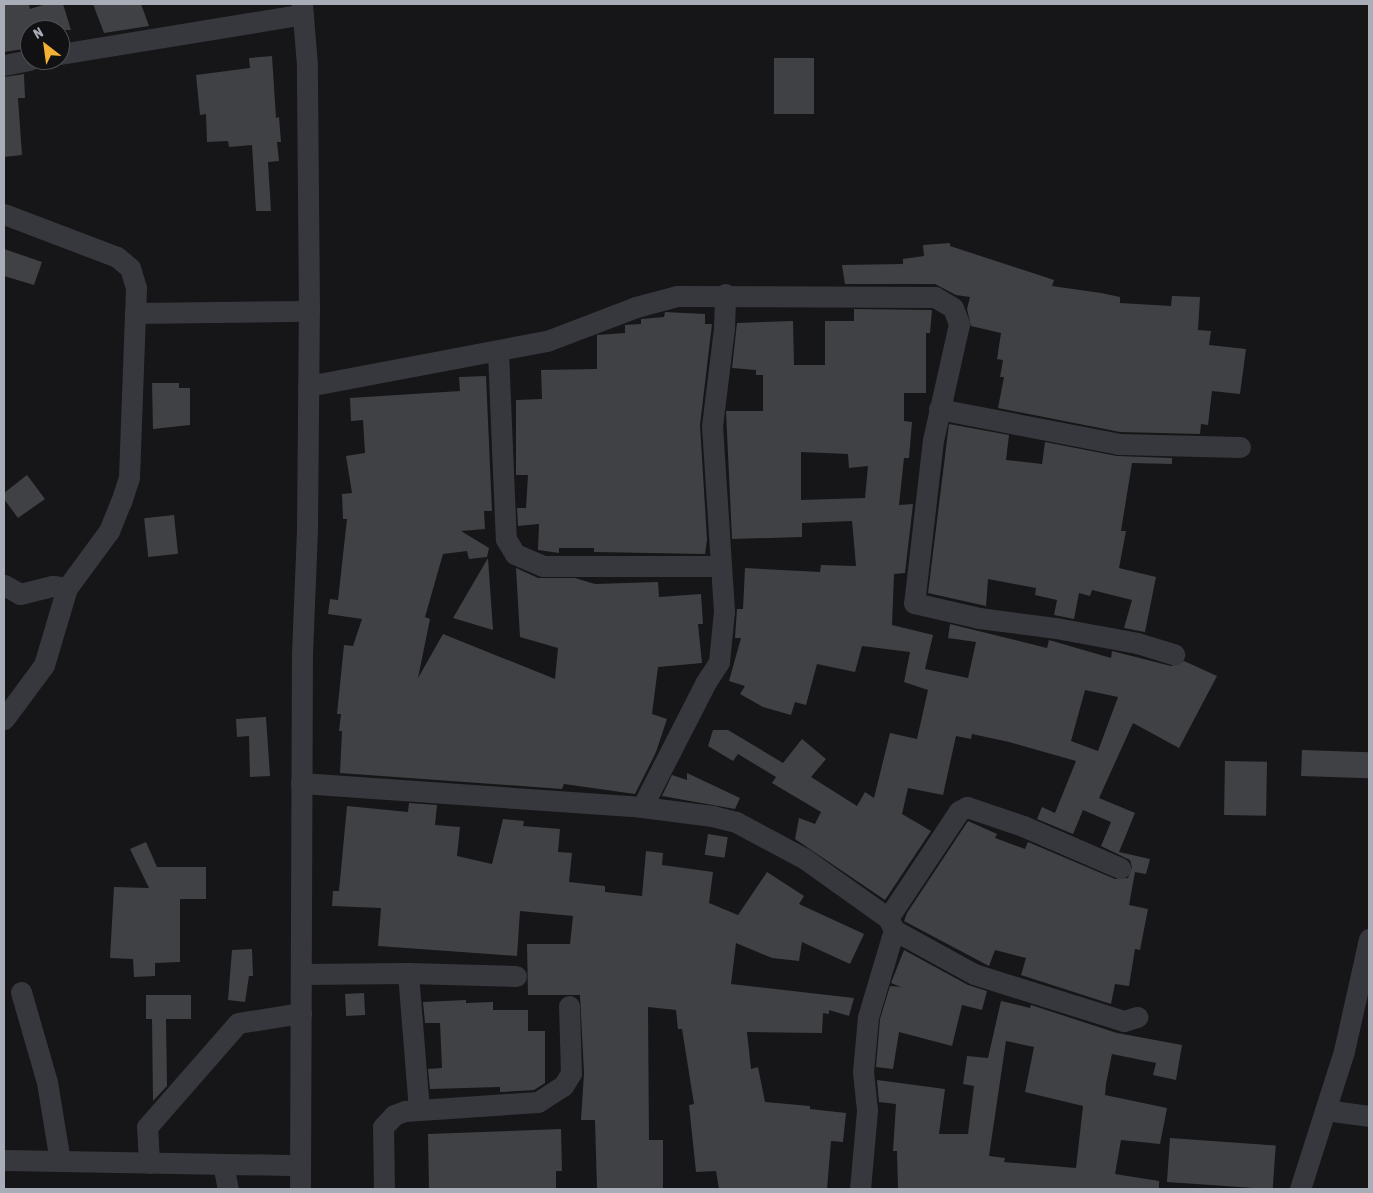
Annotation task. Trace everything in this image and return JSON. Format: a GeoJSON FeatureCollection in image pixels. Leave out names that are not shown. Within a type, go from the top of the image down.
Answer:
{"type":"FeatureCollection","features":[{"type":"Feature","properties":{"kind":"street"},"geometry":{"type":"LineString","coordinates":[[70,52],[303,9],[306,65],[308,386],[301,783],[300,1189]]}},
{"type":"Feature","properties":{"kind":"street"},"geometry":{"type":"LineString","coordinates":[[4,65],[20,62]]}},
{"type":"Feature","properties":{"kind":"street"},"geometry":{"type":"LineString","coordinates":[[4,214],[117,257],[130,268],[136,288],[129,477],[109,531],[67,588],[44,665],[4,719]]}},
{"type":"Feature","properties":{"kind":"street"},"geometry":{"type":"LineString","coordinates":[[308,386],[498,352],[547,341],[636,307],[678,296],[725,294],[935,297],[953,308],[958,324],[939,409],[914,603],[979,618],[1056,628],[1137,643],[1174,654]]}},
{"type":"Feature","properties":{"kind":"street"},"geometry":{"type":"LineString","coordinates":[[642,807],[706,682],[719,662],[724,611],[719,566],[712,426],[724,328],[725,294]]}},
{"type":"Feature","properties":{"kind":"street"},"geometry":{"type":"LineString","coordinates":[[135,313],[308,311]]}},
{"type":"Feature","properties":{"kind":"street"},"geometry":{"type":"LineString","coordinates":[[498,352],[506,539],[515,554],[543,566],[719,566]]}},
{"type":"Feature","properties":{"kind":"street"},"geometry":{"type":"LineString","coordinates":[[939,409],[1119,444],[1240,447]]}},
{"type":"Feature","properties":{"kind":"street"},"geometry":{"type":"LineString","coordinates":[[4,586],[20,594],[53,586],[67,588]]}},
{"type":"Feature","properties":{"kind":"street"},"geometry":{"type":"LineString","coordinates":[[301,783],[642,807],[712,816],[736,822],[805,859],[891,924],[974,974],[1124,1021],[1137,1018]]}},
{"type":"Feature","properties":{"kind":"street"},"geometry":{"type":"LineString","coordinates":[[860,1189],[867,1110],[863,1072],[868,1017],[891,924],[959,811],[967,807],[1014,823],[1120,868]]}},
{"type":"Feature","properties":{"kind":"street"},"geometry":{"type":"LineString","coordinates":[[1300,1189],[1344,1051],[1369,939]]}},
{"type":"Feature","properties":{"kind":"street"},"geometry":{"type":"LineString","coordinates":[[301,974],[408,973],[516,976]]}},
{"type":"Feature","properties":{"kind":"street"},"geometry":{"type":"LineString","coordinates":[[408,973],[419,1110]]}},
{"type":"Feature","properties":{"kind":"street"},"geometry":{"type":"LineString","coordinates":[[21,992],[47,1082],[60,1161]]}},
{"type":"Feature","properties":{"kind":"street"},"geometry":{"type":"LineString","coordinates":[[384,1189],[383,1127],[394,1115],[419,1110],[538,1102],[551,1096],[564,1086],[571,1073],[569,1006]]}},
{"type":"Feature","properties":{"kind":"street"},"geometry":{"type":"LineString","coordinates":[[149,1163],[147,1127],[238,1023],[301,1013]]}},
{"type":"Feature","properties":{"kind":"street"},"geometry":{"type":"LineString","coordinates":[[1325,1110],[1369,1116]]}},
{"type":"Feature","properties":{"kind":"street"},"geometry":{"type":"LineString","coordinates":[[4,1160],[300,1165]]}},
{"type":"Feature","properties":{"kind":"street"},"geometry":{"type":"LineString","coordinates":[[223,1164],[228,1189]]}},
{"type":"Feature","properties":{"kind":"building"},"geometry":{"type":"Polygon","coordinates":[[[4,4],[29,4],[30,9],[46,4],[63,4],[68,20],[20,20],[20,50],[4,52],[4,4]]]}},
{"type":"Feature","properties":{"kind":"building"},"geometry":{"type":"Polygon","coordinates":[[[93,4],[141,4],[149,26],[104,33],[93,4]]]}},
{"type":"Feature","properties":{"kind":"building"},"geometry":{"type":"Polygon","coordinates":[[[272,56],[276,118],[279,117],[281,142],[277,142],[279,161],[268,162],[271,211],[256,211],[252,145],[229,147],[228,141],[207,142],[206,114],[200,115],[196,75],[250,68],[249,58],[272,56]]]}},
{"type":"Feature","properties":{"kind":"building"},"geometry":{"type":"Polygon","coordinates":[[[774,58],[814,58],[814,114],[774,114],[774,58]]]}},
{"type":"Feature","properties":{"kind":"building"},"geometry":{"type":"Polygon","coordinates":[[[24,74],[25,98],[18,98],[22,155],[4,157],[4,77],[24,74]]]}},
{"type":"Feature","properties":{"kind":"building"},"geometry":{"type":"Polygon","coordinates":[[[950,243],[950,246],[1054,280],[1052,286],[1120,297],[1120,303],[1171,306],[1172,296],[1200,297],[1198,330],[1211,331],[1209,345],[1246,349],[1240,394],[1212,391],[1208,425],[1201,424],[1200,434],[1120,432],[998,408],[1004,377],[1000,377],[1003,360],[997,359],[1001,333],[971,326],[967,309],[970,297],[956,295],[935,284],[845,284],[842,265],[903,264],[903,259],[924,256],[923,245],[950,243]]]}},
{"type":"Feature","properties":{"kind":"building"},"geometry":{"type":"Polygon","coordinates":[[[4,249],[42,262],[34,285],[4,276],[4,249]]]}},
{"type":"Feature","properties":{"kind":"building"},"geometry":{"type":"Polygon","coordinates":[[[854,309],[932,310],[930,333],[926,333],[926,393],[904,393],[904,421],[912,422],[909,458],[904,458],[899,505],[913,504],[905,573],[894,574],[892,625],[933,635],[925,669],[968,678],[976,642],[948,638],[950,624],[1047,648],[1049,640],[1111,658],[1112,651],[1171,666],[1184,661],[1217,676],[1179,748],[1133,723],[1099,798],[1135,813],[1119,852],[1150,859],[1146,874],[1135,872],[1129,905],[1148,909],[1140,950],[1135,949],[1129,986],[1115,984],[1111,1004],[1021,975],[1026,958],[995,950],[989,966],[904,921],[907,913],[968,821],[997,834],[995,838],[1025,849],[1028,842],[1115,879],[1128,878],[1132,867],[1130,860],[1101,846],[1111,822],[1083,810],[1073,834],[1037,819],[1042,807],[1055,813],[1076,761],[1009,742],[972,734],[971,739],[956,736],[943,795],[908,788],[902,814],[931,831],[885,900],[795,839],[799,818],[815,824],[821,812],[772,783],[776,777],[738,754],[733,761],[708,746],[713,730],[728,730],[783,763],[802,739],[826,759],[811,777],[857,806],[865,792],[874,798],[890,733],[917,739],[928,690],[904,682],[910,652],[862,646],[855,672],[817,664],[806,705],[795,702],[791,715],[763,707],[740,694],[745,686],[729,681],[741,638],[735,638],[737,609],[743,609],[745,568],[820,572],[821,565],[856,566],[852,521],[802,523],[802,537],[732,539],[726,411],[763,411],[763,375],[756,375],[756,370],[732,368],[737,323],[793,321],[794,365],[825,365],[825,321],[854,321],[854,309]],[[801,452],[801,500],[865,498],[868,466],[849,468],[848,454],[801,452]],[[1085,690],[1071,741],[1098,751],[1118,697],[1085,690]]]}},
{"type":"Feature","properties":{"kind":"building"},"geometry":{"type":"Polygon","coordinates":[[[665,312],[705,314],[705,324],[712,324],[700,425],[707,540],[705,554],[594,552],[594,548],[559,548],[559,553],[538,550],[539,524],[518,526],[517,508],[526,508],[528,475],[516,475],[516,400],[542,399],[541,370],[597,369],[597,335],[625,333],[625,325],[641,324],[641,319],[664,317],[665,312]]]}},
{"type":"Feature","properties":{"kind":"building"},"geometry":{"type":"Polygon","coordinates":[[[486,376],[492,511],[484,511],[485,529],[461,531],[489,548],[487,557],[469,559],[467,551],[443,554],[425,617],[430,619],[418,678],[443,634],[555,679],[558,648],[520,637],[516,568],[538,578],[575,578],[595,584],[658,582],[659,597],[701,594],[703,624],[698,624],[702,663],[658,667],[652,714],[667,719],[656,752],[635,794],[564,784],[562,789],[340,773],[342,731],[339,731],[341,714],[337,714],[344,645],[353,646],[362,619],[328,614],[330,599],[338,600],[347,519],[343,519],[342,494],[352,493],[346,456],[365,453],[363,420],[351,421],[350,398],[460,391],[459,377],[486,376]]]}},
{"type":"Feature","properties":{"kind":"building"},"geometry":{"type":"Polygon","coordinates":[[[152,383],[179,383],[179,388],[190,388],[190,425],[153,429],[152,383]]]}},
{"type":"Feature","properties":{"kind":"building"},"geometry":{"type":"Polygon","coordinates":[[[949,424],[1009,435],[1006,460],[1042,464],[1045,442],[1117,456],[1172,458],[1172,464],[1132,463],[1121,531],[1126,531],[1119,568],[1156,577],[1145,632],[1124,628],[1132,600],[1092,590],[1090,596],[1079,593],[1074,619],[1054,615],[1057,600],[1035,595],[1036,588],[988,579],[986,606],[928,593],[949,424]]]}},
{"type":"Feature","properties":{"kind":"building"},"geometry":{"type":"Polygon","coordinates":[[[27,475],[45,499],[18,518],[4,499],[4,493],[27,475]]]}},
{"type":"Feature","properties":{"kind":"building"},"geometry":{"type":"Polygon","coordinates":[[[174,515],[178,554],[148,557],[144,518],[174,515]]]}},
{"type":"Feature","properties":{"kind":"building"},"geometry":{"type":"Polygon","coordinates":[[[488,558],[493,630],[453,618],[488,558]]]}},
{"type":"Feature","properties":{"kind":"building"},"geometry":{"type":"Polygon","coordinates":[[[266,717],[270,776],[250,777],[249,736],[237,737],[236,719],[266,717]]]}},
{"type":"Feature","properties":{"kind":"building"},"geometry":{"type":"Polygon","coordinates":[[[1302,750],[1369,752],[1368,778],[1301,776],[1302,750]]]}},
{"type":"Feature","properties":{"kind":"building"},"geometry":{"type":"Polygon","coordinates":[[[1225,761],[1267,762],[1266,816],[1224,815],[1225,761]]]}},
{"type":"Feature","properties":{"kind":"building"},"geometry":{"type":"Polygon","coordinates":[[[687,773],[740,798],[735,809],[662,796],[672,775],[687,780],[687,773]]]}},
{"type":"Feature","properties":{"kind":"building"},"geometry":{"type":"Polygon","coordinates":[[[409,803],[437,805],[435,825],[460,827],[457,856],[492,864],[503,819],[524,821],[523,826],[560,829],[558,852],[572,853],[569,882],[605,886],[605,892],[642,896],[646,851],[663,853],[662,865],[713,872],[709,903],[738,915],[767,872],[804,896],[799,904],[864,934],[850,964],[802,942],[799,961],[772,958],[736,943],[731,984],[854,998],[849,1016],[829,1010],[829,1014],[823,1013],[822,1033],[747,1032],[751,1069],[758,1067],[765,1102],[810,1106],[810,1109],[846,1113],[843,1142],[831,1141],[827,1189],[719,1189],[716,1171],[696,1172],[689,1105],[694,1104],[682,1029],[678,1029],[676,1010],[648,1007],[649,1140],[663,1140],[663,1189],[597,1189],[595,1120],[581,1120],[584,1073],[580,995],[528,995],[527,944],[570,944],[573,916],[520,911],[517,956],[378,946],[381,908],[332,906],[333,891],[339,891],[347,806],[408,812],[409,803]]]}},
{"type":"Feature","properties":{"kind":"building"},"geometry":{"type":"Polygon","coordinates":[[[708,834],[728,837],[724,858],[705,855],[708,834]]]}},
{"type":"Feature","properties":{"kind":"building"},"geometry":{"type":"Polygon","coordinates":[[[146,842],[157,867],[206,867],[206,899],[180,899],[180,962],[155,963],[155,976],[134,977],[133,959],[110,958],[114,887],[149,888],[130,849],[146,842]]]}},
{"type":"Feature","properties":{"kind":"building"},"geometry":{"type":"Polygon","coordinates":[[[252,949],[253,976],[249,976],[245,1002],[228,1000],[232,950],[252,949]]]}},
{"type":"Feature","properties":{"kind":"building"},"geometry":{"type":"Polygon","coordinates":[[[904,950],[968,985],[987,991],[982,1010],[962,1005],[952,1046],[899,1032],[893,1069],[876,1067],[880,1019],[890,986],[901,987],[891,983],[904,950]]]}},
{"type":"Feature","properties":{"kind":"building"},"geometry":{"type":"Polygon","coordinates":[[[364,993],[365,1015],[346,1016],[345,994],[364,993]]]}},
{"type":"Feature","properties":{"kind":"building"},"geometry":{"type":"Polygon","coordinates":[[[146,995],[191,995],[191,1019],[166,1019],[167,1086],[153,1101],[152,1019],[146,1019],[146,995]]]}},
{"type":"Feature","properties":{"kind":"building"},"geometry":{"type":"Polygon","coordinates":[[[466,1000],[466,1003],[493,1002],[493,1010],[528,1010],[528,1031],[545,1031],[545,1083],[534,1090],[500,1092],[500,1087],[430,1089],[428,1069],[442,1068],[440,1023],[425,1023],[423,1002],[466,1000]]]}},
{"type":"Feature","properties":{"kind":"building"},"geometry":{"type":"Polygon","coordinates":[[[1001,1001],[1030,1008],[1031,1005],[1117,1033],[1182,1045],[1176,1080],[1153,1075],[1156,1063],[1112,1054],[1106,1084],[1105,1095],[1167,1108],[1160,1144],[1121,1140],[1115,1174],[1159,1181],[1159,1189],[898,1189],[897,1151],[893,1151],[896,1104],[879,1102],[877,1080],[945,1089],[939,1134],[968,1134],[974,1086],[963,1084],[967,1056],[988,1058],[1001,1001]],[[1006,1041],[989,1156],[1005,1158],[1004,1162],[1076,1168],[1083,1106],[1025,1092],[1034,1047],[1006,1041]]]}},
{"type":"Feature","properties":{"kind":"building"},"geometry":{"type":"Polygon","coordinates":[[[561,1129],[562,1171],[556,1171],[556,1189],[429,1189],[428,1134],[561,1129]]]}},
{"type":"Feature","properties":{"kind":"building"},"geometry":{"type":"Polygon","coordinates":[[[1170,1138],[1276,1145],[1273,1189],[1167,1182],[1170,1138]]]}}]}
